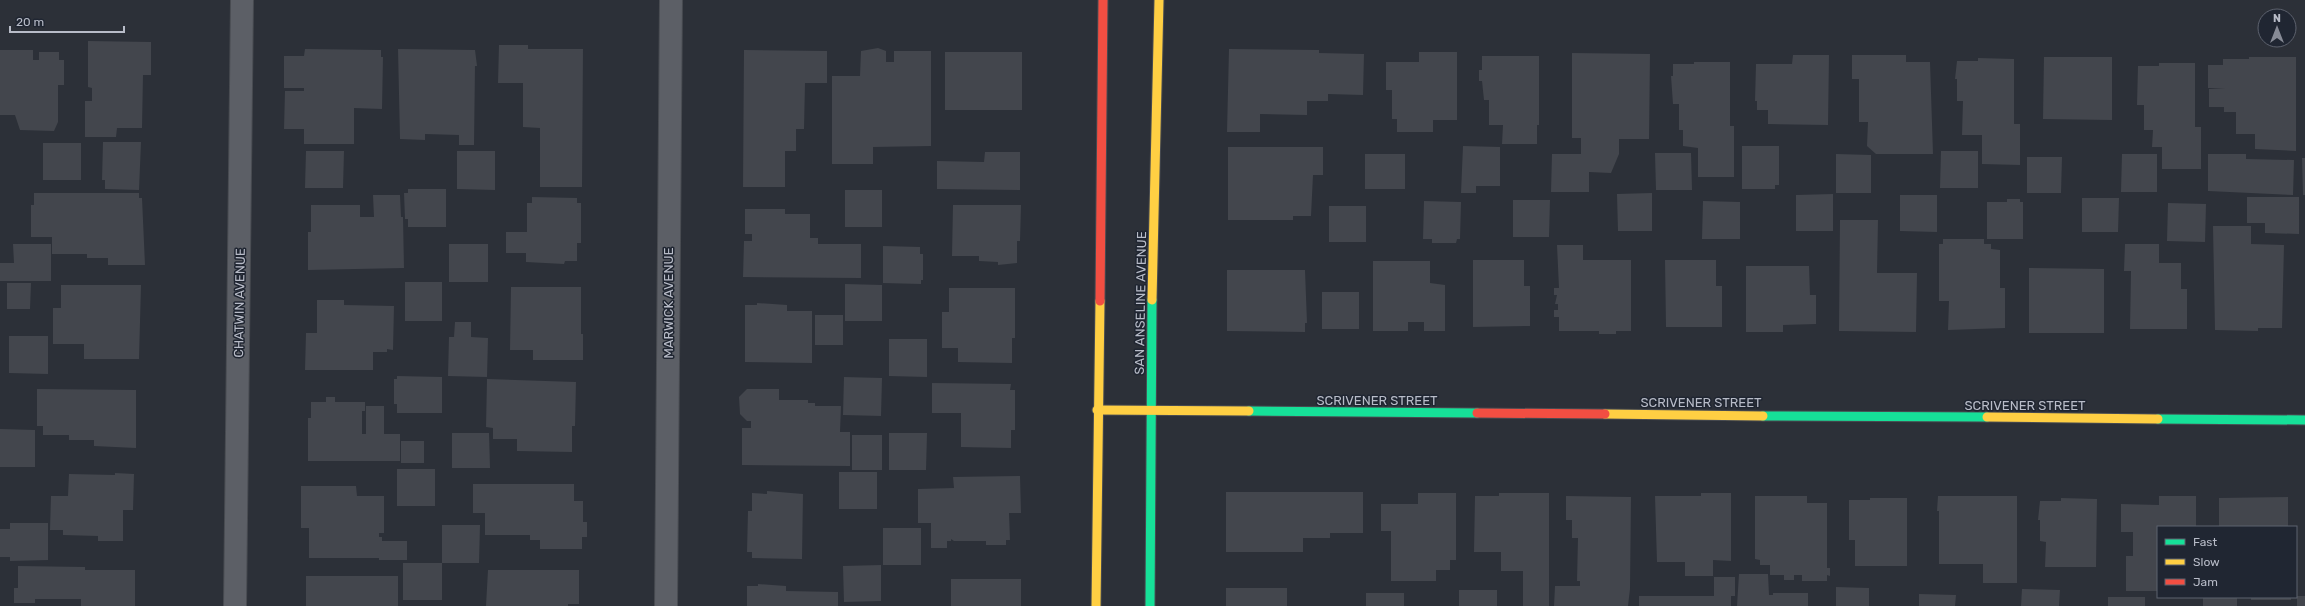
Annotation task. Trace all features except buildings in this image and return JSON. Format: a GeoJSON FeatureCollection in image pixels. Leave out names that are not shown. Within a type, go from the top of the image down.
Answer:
{"type":"FeatureCollection","features":[{"type":"Feature","properties":{"kind":"street","name":"CHATWIN AVENUE"},"geometry":{"type":"LineString","coordinates":[[235,606],[242,0]]}},
{"type":"Feature","properties":{"kind":"street","name":"MARWICK AVENUE"},"geometry":{"type":"LineString","coordinates":[[666,606],[671,0]]}},
{"type":"Feature","properties":{"kind":"street"},"geometry":{"type":"LineString","coordinates":[[1096,606],[1097,410],[1103,0]]}},
{"type":"Feature","properties":{"kind":"street","name":"SAN ANSELINE AVENUE"},"geometry":{"type":"LineString","coordinates":[[1150,606],[1150,411],[1159,0]]}},
{"type":"Feature","properties":{"kind":"street","name":"SCRIVENER STREET"},"geometry":{"type":"LineString","coordinates":[[1097,410],[2305,420]]}},
{"type":"Feature","properties":{"kind":"traffic: fast"},"geometry":{"type":"LineString","coordinates":[[1150,606],[1152,300]]}},
{"type":"Feature","properties":{"kind":"traffic: fast"},"geometry":{"type":"LineString","coordinates":[[1249,411],[1477,413]]}},
{"type":"Feature","properties":{"kind":"traffic: fast"},"geometry":{"type":"LineString","coordinates":[[1763,416],[1987,417]]}},
{"type":"Feature","properties":{"kind":"traffic: fast"},"geometry":{"type":"LineString","coordinates":[[2158,419],[2305,420]]}},
{"type":"Feature","properties":{"kind":"traffic: slow"},"geometry":{"type":"LineString","coordinates":[[1152,300],[1159,0]]}},
{"type":"Feature","properties":{"kind":"traffic: slow"},"geometry":{"type":"LineString","coordinates":[[1096,606],[1100,301]]}},
{"type":"Feature","properties":{"kind":"traffic: slow"},"geometry":{"type":"LineString","coordinates":[[1097,410],[1249,411]]}},
{"type":"Feature","properties":{"kind":"traffic: slow"},"geometry":{"type":"LineString","coordinates":[[1605,414],[1763,416]]}},
{"type":"Feature","properties":{"kind":"traffic: slow"},"geometry":{"type":"LineString","coordinates":[[1987,417],[2158,419]]}},
{"type":"Feature","properties":{"kind":"traffic: jam"},"geometry":{"type":"LineString","coordinates":[[1100,301],[1103,0]]}},
{"type":"Feature","properties":{"kind":"traffic: jam"},"geometry":{"type":"LineString","coordinates":[[1477,413],[1605,414]]}}]}
